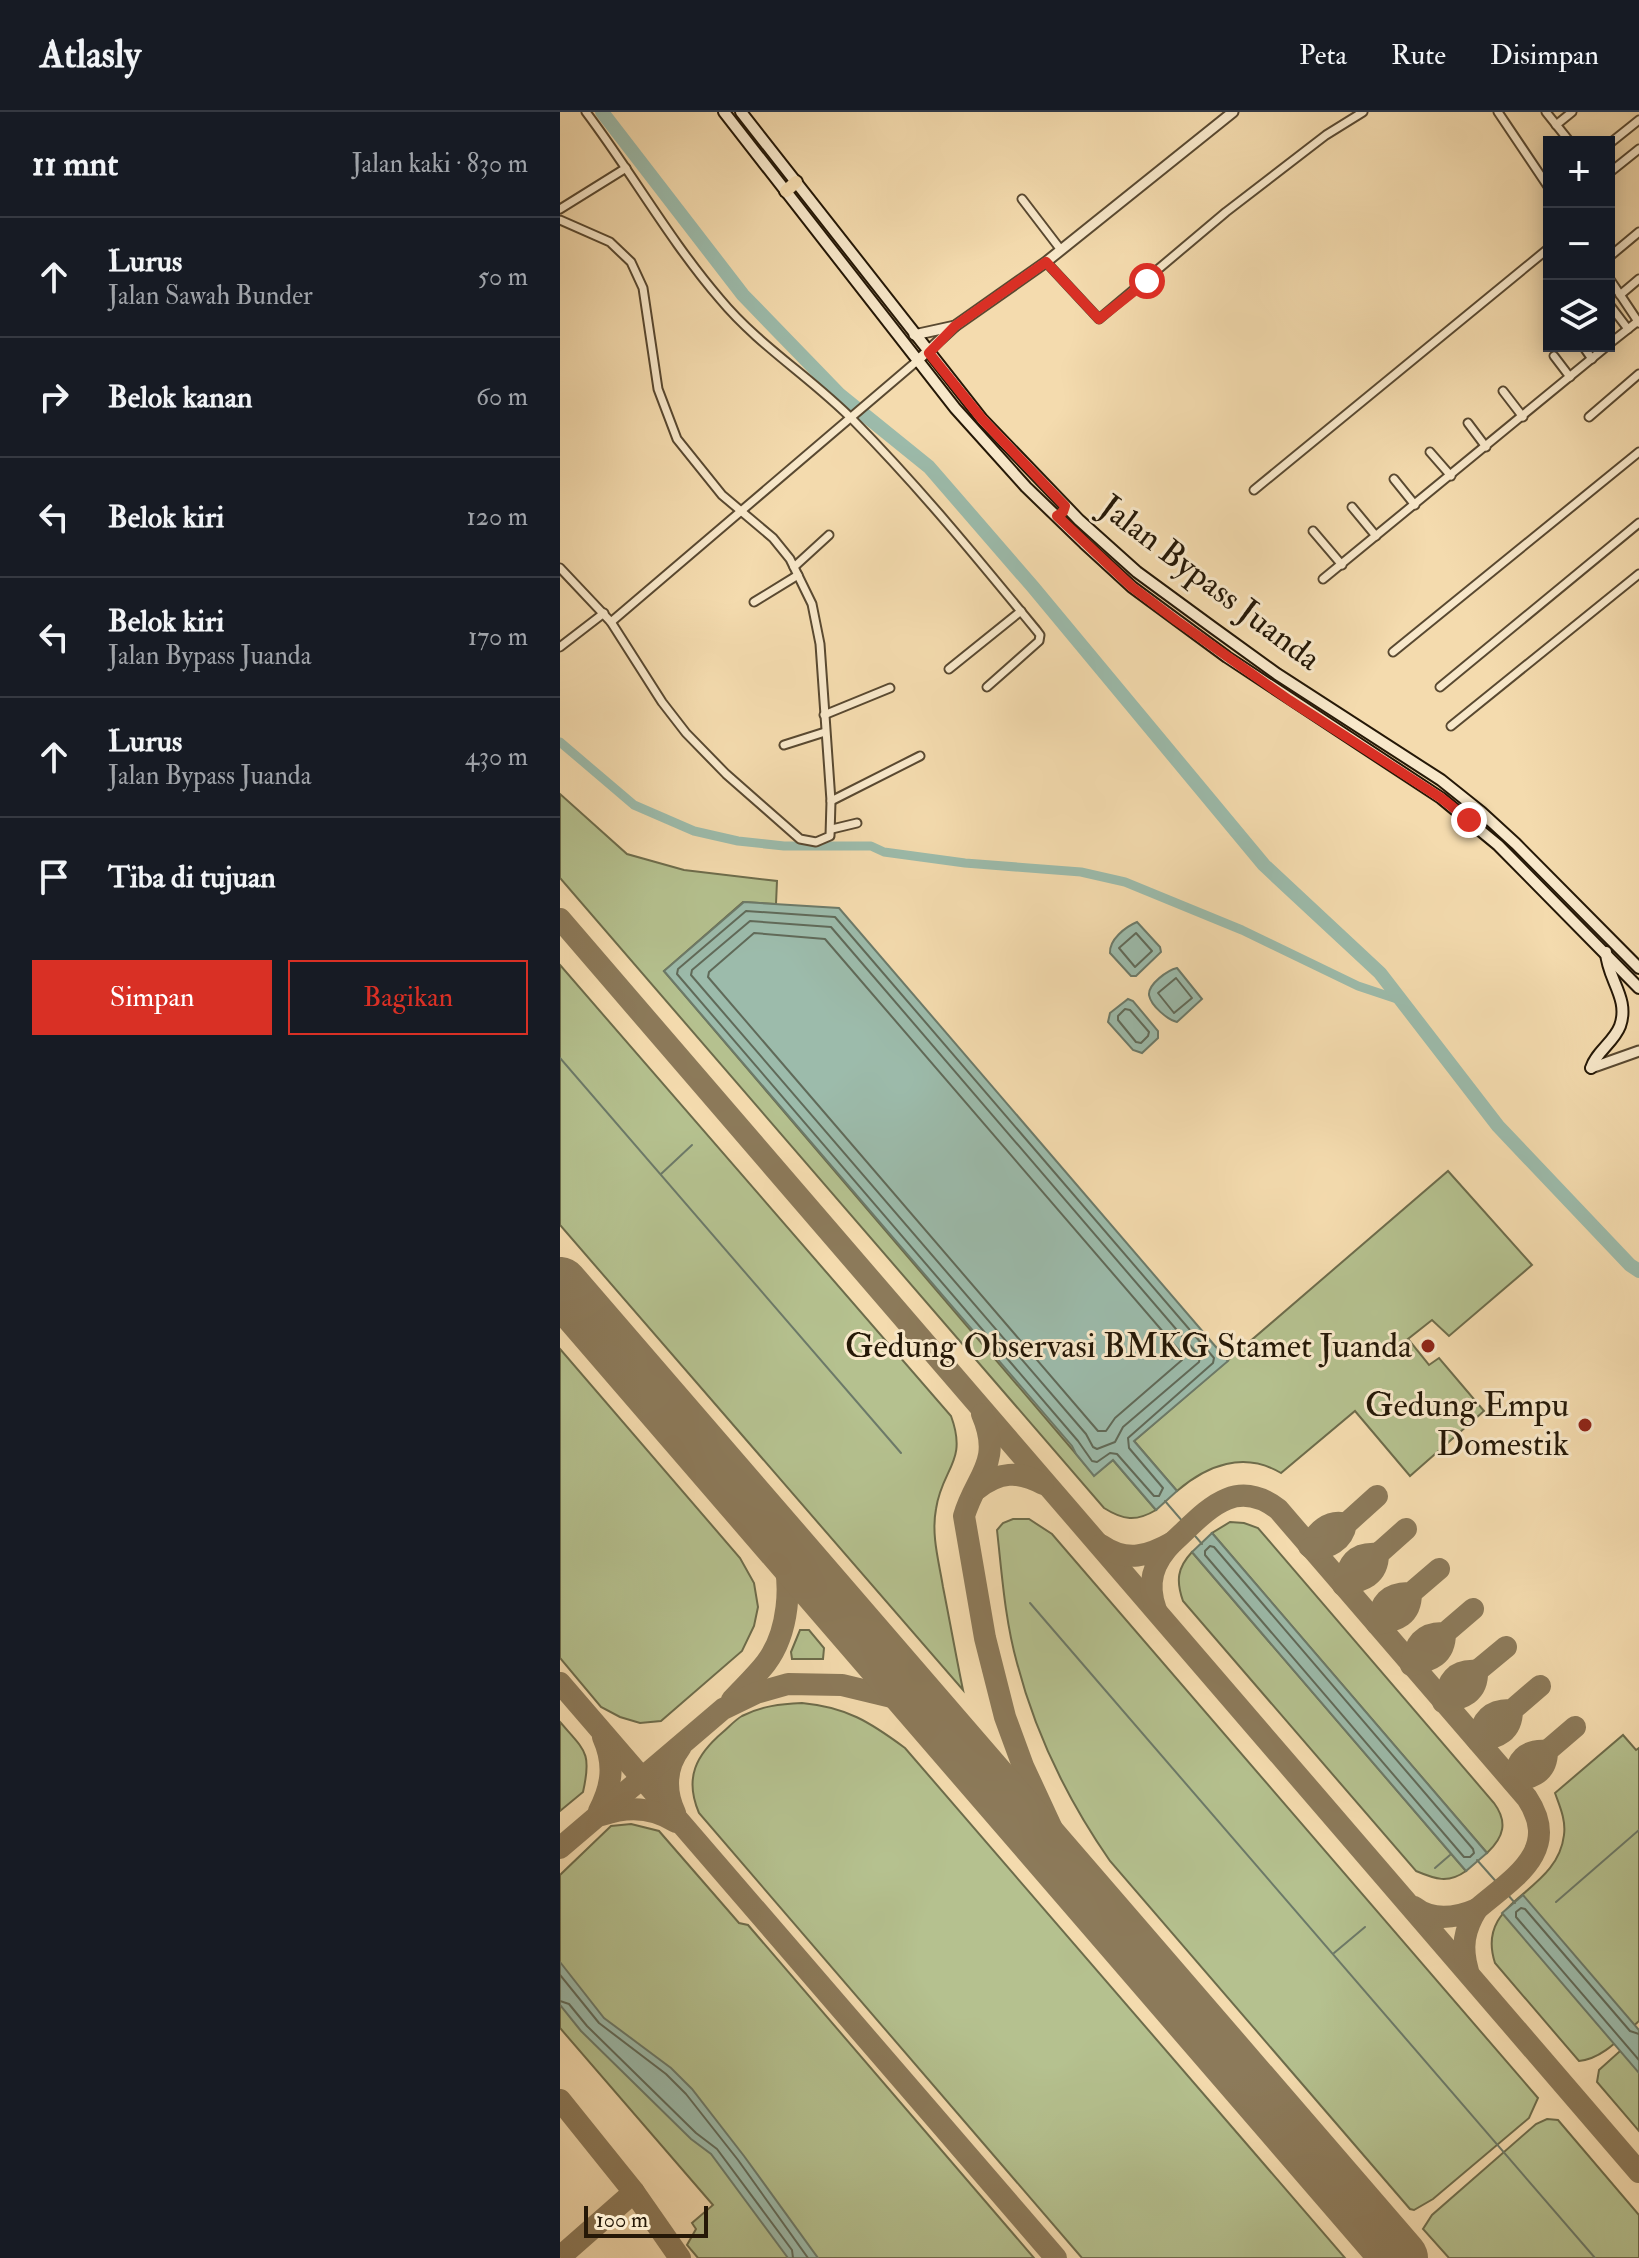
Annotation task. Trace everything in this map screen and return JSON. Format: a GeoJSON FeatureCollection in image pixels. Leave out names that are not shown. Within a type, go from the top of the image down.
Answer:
{"type":"FeatureCollection","features":[{"type":"Feature","properties":{"kind":"main road","name":"Jalan Bypass Juanda"},"geometry":{"type":"LineString","coordinates":[[724,112],[791,186],[982,419],[1065,506],[1137,572],[1277,674],[1441,780],[1481,812],[1639,968]]}},
{"type":"Feature","properties":{"kind":"main road","name":"Jalan Bypass Juanda"},"geometry":{"type":"LineString","coordinates":[[741,112],[917,361],[1026,487],[1132,587],[1189,630],[1289,700],[1441,798],[1498,845],[1639,988]]}},
{"type":"Feature","properties":{"kind":"main road"},"geometry":{"type":"LineString","coordinates":[[1057,516],[1065,506]]}},
{"type":"Feature","properties":{"kind":"main road"},"geometry":{"type":"LineString","coordinates":[[1591,1068],[1616,1033],[1622,1019],[1621,994],[1607,967],[1606,952]]}},
{"type":"Feature","properties":{"kind":"street"},"geometry":{"type":"LineString","coordinates":[[586,112],[686,256],[720,299],[749,331],[853,417],[954,528],[1037,631],[1040,639],[987,687]]}},
{"type":"Feature","properties":{"kind":"street"},"geometry":{"type":"LineString","coordinates":[[611,622],[929,353],[955,326],[1046,262],[1233,112]]}},
{"type":"Feature","properties":{"kind":"street"},"geometry":{"type":"LineString","coordinates":[[1046,262],[1099,319],[1226,212],[1326,135],[1363,112]]}},
{"type":"Feature","properties":{"kind":"street"},"geometry":{"type":"LineString","coordinates":[[1498,112],[1543,179]]}},
{"type":"Feature","properties":{"kind":"street"},"geometry":{"type":"LineString","coordinates":[[1546,112],[1565,136]]}},
{"type":"Feature","properties":{"kind":"street"},"geometry":{"type":"LineString","coordinates":[[1556,125],[1572,112]]}},
{"type":"Feature","properties":{"kind":"street"},"geometry":{"type":"LineString","coordinates":[[1615,139],[1639,120]]}},
{"type":"Feature","properties":{"kind":"street"},"geometry":{"type":"LineString","coordinates":[[1615,168],[1639,149]]}},
{"type":"Feature","properties":{"kind":"street"},"geometry":{"type":"LineString","coordinates":[[560,209],[626,168]]}},
{"type":"Feature","properties":{"kind":"street"},"geometry":{"type":"LineString","coordinates":[[1022,199],[1061,250]]}},
{"type":"Feature","properties":{"kind":"street"},"geometry":{"type":"LineString","coordinates":[[560,220],[610,242],[631,262],[643,288],[658,389],[677,439],[722,495],[773,538],[798,575],[818,625],[831,801],[830,836],[812,842],[800,839],[726,774],[674,719],[604,613],[560,568]]}},
{"type":"Feature","properties":{"kind":"street"},"geometry":{"type":"LineString","coordinates":[[1615,252],[1639,232]]}},
{"type":"Feature","properties":{"kind":"street"},"geometry":{"type":"LineString","coordinates":[[1254,490],[1543,253]]}},
{"type":"Feature","properties":{"kind":"street"},"geometry":{"type":"LineString","coordinates":[[1620,295],[1639,279]]}},
{"type":"Feature","properties":{"kind":"street"},"geometry":{"type":"LineString","coordinates":[[1610,280],[1638,322],[1615,339]]}},
{"type":"Feature","properties":{"kind":"street"},"geometry":{"type":"LineString","coordinates":[[1615,312],[1628,329]]}},
{"type":"Feature","properties":{"kind":"street"},"geometry":{"type":"LineString","coordinates":[[914,335],[955,326]]}},
{"type":"Feature","properties":{"kind":"street"},"geometry":{"type":"LineString","coordinates":[[1587,352],[1592,359]]}},
{"type":"Feature","properties":{"kind":"street"},"geometry":{"type":"LineString","coordinates":[[1323,579],[1600,352]]}},
{"type":"Feature","properties":{"kind":"street"},"geometry":{"type":"LineString","coordinates":[[1554,356],[1570,377]]}},
{"type":"Feature","properties":{"kind":"street"},"geometry":{"type":"LineString","coordinates":[[1589,417],[1639,374]]}},
{"type":"Feature","properties":{"kind":"street"},"geometry":{"type":"LineString","coordinates":[[1503,391],[1523,417]]}},
{"type":"Feature","properties":{"kind":"street"},"geometry":{"type":"LineString","coordinates":[[1468,423],[1486,447]]}},
{"type":"Feature","properties":{"kind":"street"},"geometry":{"type":"LineString","coordinates":[[1430,452],[1451,476]]}},
{"type":"Feature","properties":{"kind":"street"},"geometry":{"type":"LineString","coordinates":[[1393,652],[1639,452]]}},
{"type":"Feature","properties":{"kind":"street"},"geometry":{"type":"LineString","coordinates":[[1394,479],[1415,505]]}},
{"type":"Feature","properties":{"kind":"street"},"geometry":{"type":"LineString","coordinates":[[1352,507],[1376,536]]}},
{"type":"Feature","properties":{"kind":"street"},"geometry":{"type":"LineString","coordinates":[[1440,687],[1639,523]]}},
{"type":"Feature","properties":{"kind":"street"},"geometry":{"type":"LineString","coordinates":[[1313,531],[1342,565]]}},
{"type":"Feature","properties":{"kind":"street"},"geometry":{"type":"LineString","coordinates":[[794,567],[829,535]]}},
{"type":"Feature","properties":{"kind":"street"},"geometry":{"type":"LineString","coordinates":[[1451,726],[1639,574]]}},
{"type":"Feature","properties":{"kind":"street"},"geometry":{"type":"LineString","coordinates":[[754,602],[798,575]]}},
{"type":"Feature","properties":{"kind":"street"},"geometry":{"type":"LineString","coordinates":[[949,669],[1021,611]]}},
{"type":"Feature","properties":{"kind":"street"},"geometry":{"type":"LineString","coordinates":[[560,647],[604,613]]}},
{"type":"Feature","properties":{"kind":"street"},"geometry":{"type":"LineString","coordinates":[[824,715],[890,688]]}},
{"type":"Feature","properties":{"kind":"street"},"geometry":{"type":"LineString","coordinates":[[784,745],[825,732]]}},
{"type":"Feature","properties":{"kind":"street"},"geometry":{"type":"LineString","coordinates":[[831,801],[920,756]]}},
{"type":"Feature","properties":{"kind":"street"},"geometry":{"type":"LineString","coordinates":[[832,829],[857,823]]}},
{"type":"Feature","properties":{"kind":"street"},"geometry":{"type":"LineString","coordinates":[[1591,1068],[1639,1051]]}},
{"type":"Feature","properties":{"kind":"green space"},"geometry":{"type":"Polygon","coordinates":[[[560,794],[627,854],[684,870],[777,881],[776,904],[743,902],[664,971],[1094,1475],[1113,1460],[1156,1510],[1130,1518],[1104,1508],[560,878],[560,794]]]}},
{"type":"Feature","properties":{"kind":"green space"},"geometry":{"type":"Polygon","coordinates":[[[560,965],[951,1416],[957,1444],[939,1495],[934,1529],[963,1690],[560,1225],[560,965]]]}},
{"type":"Feature","properties":{"kind":"green space"},"geometry":{"type":"Polygon","coordinates":[[[1448,1171],[1532,1265],[1449,1336],[1432,1320],[1408,1339],[1429,1365],[1439,1358],[1484,1411],[1410,1476],[1355,1411],[1281,1473],[1253,1463],[1226,1464],[1201,1474],[1177,1491],[1134,1441],[1448,1171]]]}},
{"type":"Feature","properties":{"kind":"green space"},"geometry":{"type":"Polygon","coordinates":[[[560,1349],[740,1558],[754,1583],[758,1607],[754,1626],[742,1651],[661,1721],[640,1723],[601,1707],[560,1658],[560,1349]]]}},
{"type":"Feature","properties":{"kind":"green space"},"geometry":{"type":"Polygon","coordinates":[[[1013,1519],[1029,1519],[1052,1534],[1538,2098],[1529,2118],[1433,2199],[1414,2210],[1410,2209],[1110,1861],[1094,1838],[1043,1741],[1017,1663],[1007,1614],[997,1530],[1013,1519]]]}},
{"type":"Feature","properties":{"kind":"green space"},"geometry":{"type":"Polygon","coordinates":[[[1230,1522],[1258,1528],[1494,1803],[1501,1817],[1502,1829],[1487,1853],[1212,1533],[1230,1522]]]}},
{"type":"Feature","properties":{"kind":"green space"},"geometry":{"type":"Polygon","coordinates":[[[1192,1552],[1466,1871],[1453,1878],[1441,1879],[1416,1871],[1183,1601],[1179,1575],[1192,1552]]]}},
{"type":"Feature","properties":{"kind":"green space"},"geometry":{"type":"Polygon","coordinates":[[[800,1630],[809,1630],[824,1648],[823,1659],[792,1659],[791,1652],[800,1630]]]}},
{"type":"Feature","properties":{"kind":"green space"},"geometry":{"type":"Polygon","coordinates":[[[802,1703],[832,1708],[857,1717],[905,1748],[1345,2258],[1082,2258],[699,1813],[693,1778],[706,1749],[737,1719],[749,1713],[771,1706],[802,1703]]]}},
{"type":"Feature","properties":{"kind":"green space"},"geometry":{"type":"Polygon","coordinates":[[[560,1722],[581,1746],[587,1768],[583,1792],[560,1811],[560,1722]]]}},
{"type":"Feature","properties":{"kind":"green space"},"geometry":{"type":"Polygon","coordinates":[[[1623,1735],[1636,1750],[1639,1748],[1639,2021],[1604,2051],[1579,2061],[1495,1963],[1492,1942],[1496,1924],[1506,1910],[1547,1871],[1558,1855],[1564,1824],[1555,1793],[1623,1735]]]}},
{"type":"Feature","properties":{"kind":"green space"},"geometry":{"type":"Polygon","coordinates":[[[631,1824],[659,1831],[739,1923],[748,1925],[1034,2258],[698,2258],[687,2245],[696,2229],[692,2223],[713,2205],[560,2028],[560,1875],[611,1826],[631,1824]]]}},
{"type":"Feature","properties":{"kind":"green space"},"geometry":{"type":"Polygon","coordinates":[[[1639,2034],[1639,2131],[1597,2082],[1599,2070],[1639,2034]]]}},
{"type":"Feature","properties":{"kind":"green space"},"geometry":{"type":"Polygon","coordinates":[[[1547,2119],[1558,2120],[1639,2215],[1639,2258],[1449,2258],[1423,2229],[1432,2215],[1536,2124],[1547,2119]]]}},
{"type":"Feature","properties":{"kind":"water"},"geometry":{"type":"Polygon","coordinates":[[[744,902],[839,908],[1228,1361],[1134,1441],[1177,1491],[1156,1510],[1113,1460],[1094,1476],[1072,1446],[664,971],[744,902]]]}},
{"type":"Feature","properties":{"kind":"water"},"geometry":{"type":"Polygon","coordinates":[[[1137,922],[1161,952],[1136,976],[1131,976],[1110,953],[1110,948],[1119,934],[1137,922]]]}},
{"type":"Feature","properties":{"kind":"water"},"geometry":{"type":"Polygon","coordinates":[[[1177,968],[1202,999],[1177,1022],[1160,1012],[1149,995],[1155,982],[1177,968]]]}},
{"type":"Feature","properties":{"kind":"water"},"geometry":{"type":"Polygon","coordinates":[[[1128,999],[1158,1031],[1158,1038],[1142,1053],[1133,1050],[1108,1022],[1110,1013],[1128,999]]]}},
{"type":"Feature","properties":{"kind":"water"},"geometry":{"type":"Polygon","coordinates":[[[1212,1533],[1487,1853],[1466,1871],[1192,1552],[1212,1533]]]}},
{"type":"Feature","properties":{"kind":"water"},"geometry":{"type":"Polygon","coordinates":[[[1523,1895],[1639,2030],[1639,2073],[1502,1913],[1523,1895]]]}},
{"type":"Feature","properties":{"kind":"water"},"geometry":{"type":"Polygon","coordinates":[[[560,1962],[604,2018],[671,2068],[692,2089],[818,2258],[788,2258],[711,2154],[691,2139],[581,2031],[560,2005],[560,1962]]]}},
{"type":"Feature","properties":{"kind":"waterway"},"geometry":{"type":"LineString","coordinates":[[602,112],[743,295],[840,395],[929,467],[1264,865],[1380,973],[1498,1126],[1639,1271]]}},
{"type":"Feature","properties":{"kind":"waterway"},"geometry":{"type":"LineString","coordinates":[[560,742],[634,805],[694,831],[738,841],[784,846],[871,846],[884,852],[965,863],[1081,872],[1125,882],[1242,930],[1358,986],[1400,1000]]}},
{"type":"Feature","properties":{"kind":"waterway"},"geometry":{"type":"LineString","coordinates":[[560,1058],[901,1453]]}},
{"type":"Feature","properties":{"kind":"waterway"},"geometry":{"type":"LineString","coordinates":[[661,1174],[692,1145]]}},
{"type":"Feature","properties":{"kind":"waterway"},"geometry":{"type":"LineString","coordinates":[[1165,1501],[1202,1544]]}},
{"type":"Feature","properties":{"kind":"waterway"},"geometry":{"type":"LineString","coordinates":[[1030,1603],[1595,2258]]}},
{"type":"Feature","properties":{"kind":"waterway"},"geometry":{"type":"LineString","coordinates":[[1556,1902],[1639,1830]]}},
{"type":"Feature","properties":{"kind":"waterway"},"geometry":{"type":"LineString","coordinates":[[1435,1868],[1450,1855]]}},
{"type":"Feature","properties":{"kind":"waterway"},"geometry":{"type":"LineString","coordinates":[[1477,1860],[1515,1903]]}},
{"type":"Feature","properties":{"kind":"waterway"},"geometry":{"type":"LineString","coordinates":[[1334,1953],[1365,1927]]}},
{"type":"Feature","properties":{"kind":"taxiway"},"geometry":{"type":"LineString","coordinates":[[560,919],[1639,2172]]}},
{"type":"Feature","properties":{"kind":"taxiway"},"geometry":{"type":"LineString","coordinates":[[982,1414],[988,1431],[989,1457],[964,1516],[985,1638],[1005,1717],[1023,1766],[1079,1887]]}},
{"type":"Feature","properties":{"kind":"taxiway"},"geometry":{"type":"LineString","coordinates":[[977,1489],[993,1479],[1009,1475],[1025,1476],[1043,1484]]}},
{"type":"Feature","properties":{"kind":"taxiway"},"geometry":{"type":"LineString","coordinates":[[1311,1548],[1334,1543],[1342,1535],[1346,1524],[1377,1496]]}},
{"type":"Feature","properties":{"kind":"taxiway"},"geometry":{"type":"LineString","coordinates":[[1173,1542],[1208,1510],[1233,1497],[1262,1499],[1278,1509],[1527,1798],[1539,1833],[1536,1848],[1518,1874],[1477,1909]]}},
{"type":"Feature","properties":{"kind":"taxiway"},"geometry":{"type":"LineString","coordinates":[[1309,1546],[1324,1528],[1334,1523],[1346,1524]]}},
{"type":"Feature","properties":{"kind":"taxiway"},"geometry":{"type":"LineString","coordinates":[[732,1700],[766,1663],[784,1623],[787,1577],[780,1549],[768,1527]]}},
{"type":"Feature","properties":{"kind":"taxiway"},"geometry":{"type":"LineString","coordinates":[[1378,1554],[1363,1555],[1353,1561],[1343,1585],[1368,1576],[1375,1568],[1378,1554],[1406,1529]]}},
{"type":"Feature","properties":{"kind":"taxiway"},"geometry":{"type":"LineString","coordinates":[[1101,1545],[1120,1554],[1137,1556],[1173,1542],[1160,1557],[1153,1573],[1152,1591],[1156,1610]]}},
{"type":"Feature","properties":{"kind":"taxiway"},"geometry":{"type":"LineString","coordinates":[[1411,1593],[1396,1594],[1386,1600],[1377,1624],[1402,1616],[1411,1593],[1439,1569]]}},
{"type":"Feature","properties":{"kind":"taxiway"},"geometry":{"type":"LineString","coordinates":[[1445,1633],[1425,1637],[1415,1651],[1411,1665],[1436,1656],[1445,1633],[1473,1609]]}},
{"type":"Feature","properties":{"kind":"taxiway"},"geometry":{"type":"LineString","coordinates":[[1477,1671],[1457,1674],[1447,1688],[1443,1702],[1468,1694],[1475,1685],[1477,1671],[1506,1647]]}},
{"type":"Feature","properties":{"kind":"taxiway"},"geometry":{"type":"LineString","coordinates":[[560,1683],[1056,2258]]}},
{"type":"Feature","properties":{"kind":"taxiway"},"geometry":{"type":"LineString","coordinates":[[560,1848],[723,1709],[756,1693],[788,1684],[842,1685],[896,1698],[934,1719]]}},
{"type":"Feature","properties":{"kind":"taxiway"},"geometry":{"type":"LineString","coordinates":[[1512,1710],[1498,1711],[1488,1717],[1481,1727],[1478,1741],[1492,1738],[1507,1729],[1512,1710],[1540,1686]]}},
{"type":"Feature","properties":{"kind":"taxiway"},"geometry":{"type":"LineString","coordinates":[[1547,1751],[1533,1752],[1523,1757],[1513,1781],[1538,1773],[1544,1765],[1547,1751],[1575,1727]]}},
{"type":"Feature","properties":{"kind":"taxiway"},"geometry":{"type":"LineString","coordinates":[[599,1811],[610,1775],[609,1756],[603,1737]]}},
{"type":"Feature","properties":{"kind":"taxiway"},"geometry":{"type":"LineString","coordinates":[[675,1813],[669,1797],[668,1780],[671,1764],[680,1748]]}},
{"type":"Feature","properties":{"kind":"taxiway"},"geometry":{"type":"LineString","coordinates":[[602,1815],[621,1810],[640,1810],[658,1813],[676,1822]]}},
{"type":"Feature","properties":{"kind":"taxiway"},"geometry":{"type":"LineString","coordinates":[[1414,1907],[1437,1917],[1461,1915],[1477,1909],[1465,1939],[1468,1971]]}},
{"type":"Feature","properties":{"kind":"taxiway"},"geometry":{"type":"LineString","coordinates":[[560,2100],[634,2192],[680,2258]]}},
{"type":"Feature","properties":{"kind":"taxiway"},"geometry":{"type":"LineString","coordinates":[[568,2250],[634,2192]]}},
{"type":"Feature","properties":{"kind":"taxiway"},"geometry":{"type":"LineString","coordinates":[[1375,2229],[1380,2258]]}},
{"type":"Feature","properties":{"kind":"runway"},"geometry":{"type":"LineString","coordinates":[[560,1285],[1400,2258]]}},
{"type":"Feature","properties":{"kind":"place","name":"Gedung Observasi BMKG Stamet Juanda"},"geometry":{"type":"Point","coordinates":[1428,1346]}},
{"type":"Feature","properties":{"kind":"place","name":"Gedung Empu Domestik"},"geometry":{"type":"Point","coordinates":[1585,1425]}},
{"type":"Feature","properties":{"kind":"route"},"geometry":{"type":"LineString","coordinates":[[1147,281],[1099,319],[1046,262],[955,326],[929,353],[982,419],[1065,506],[1057,516],[1132,587],[1289,700],[1370,750],[1469,820]]}}]}
